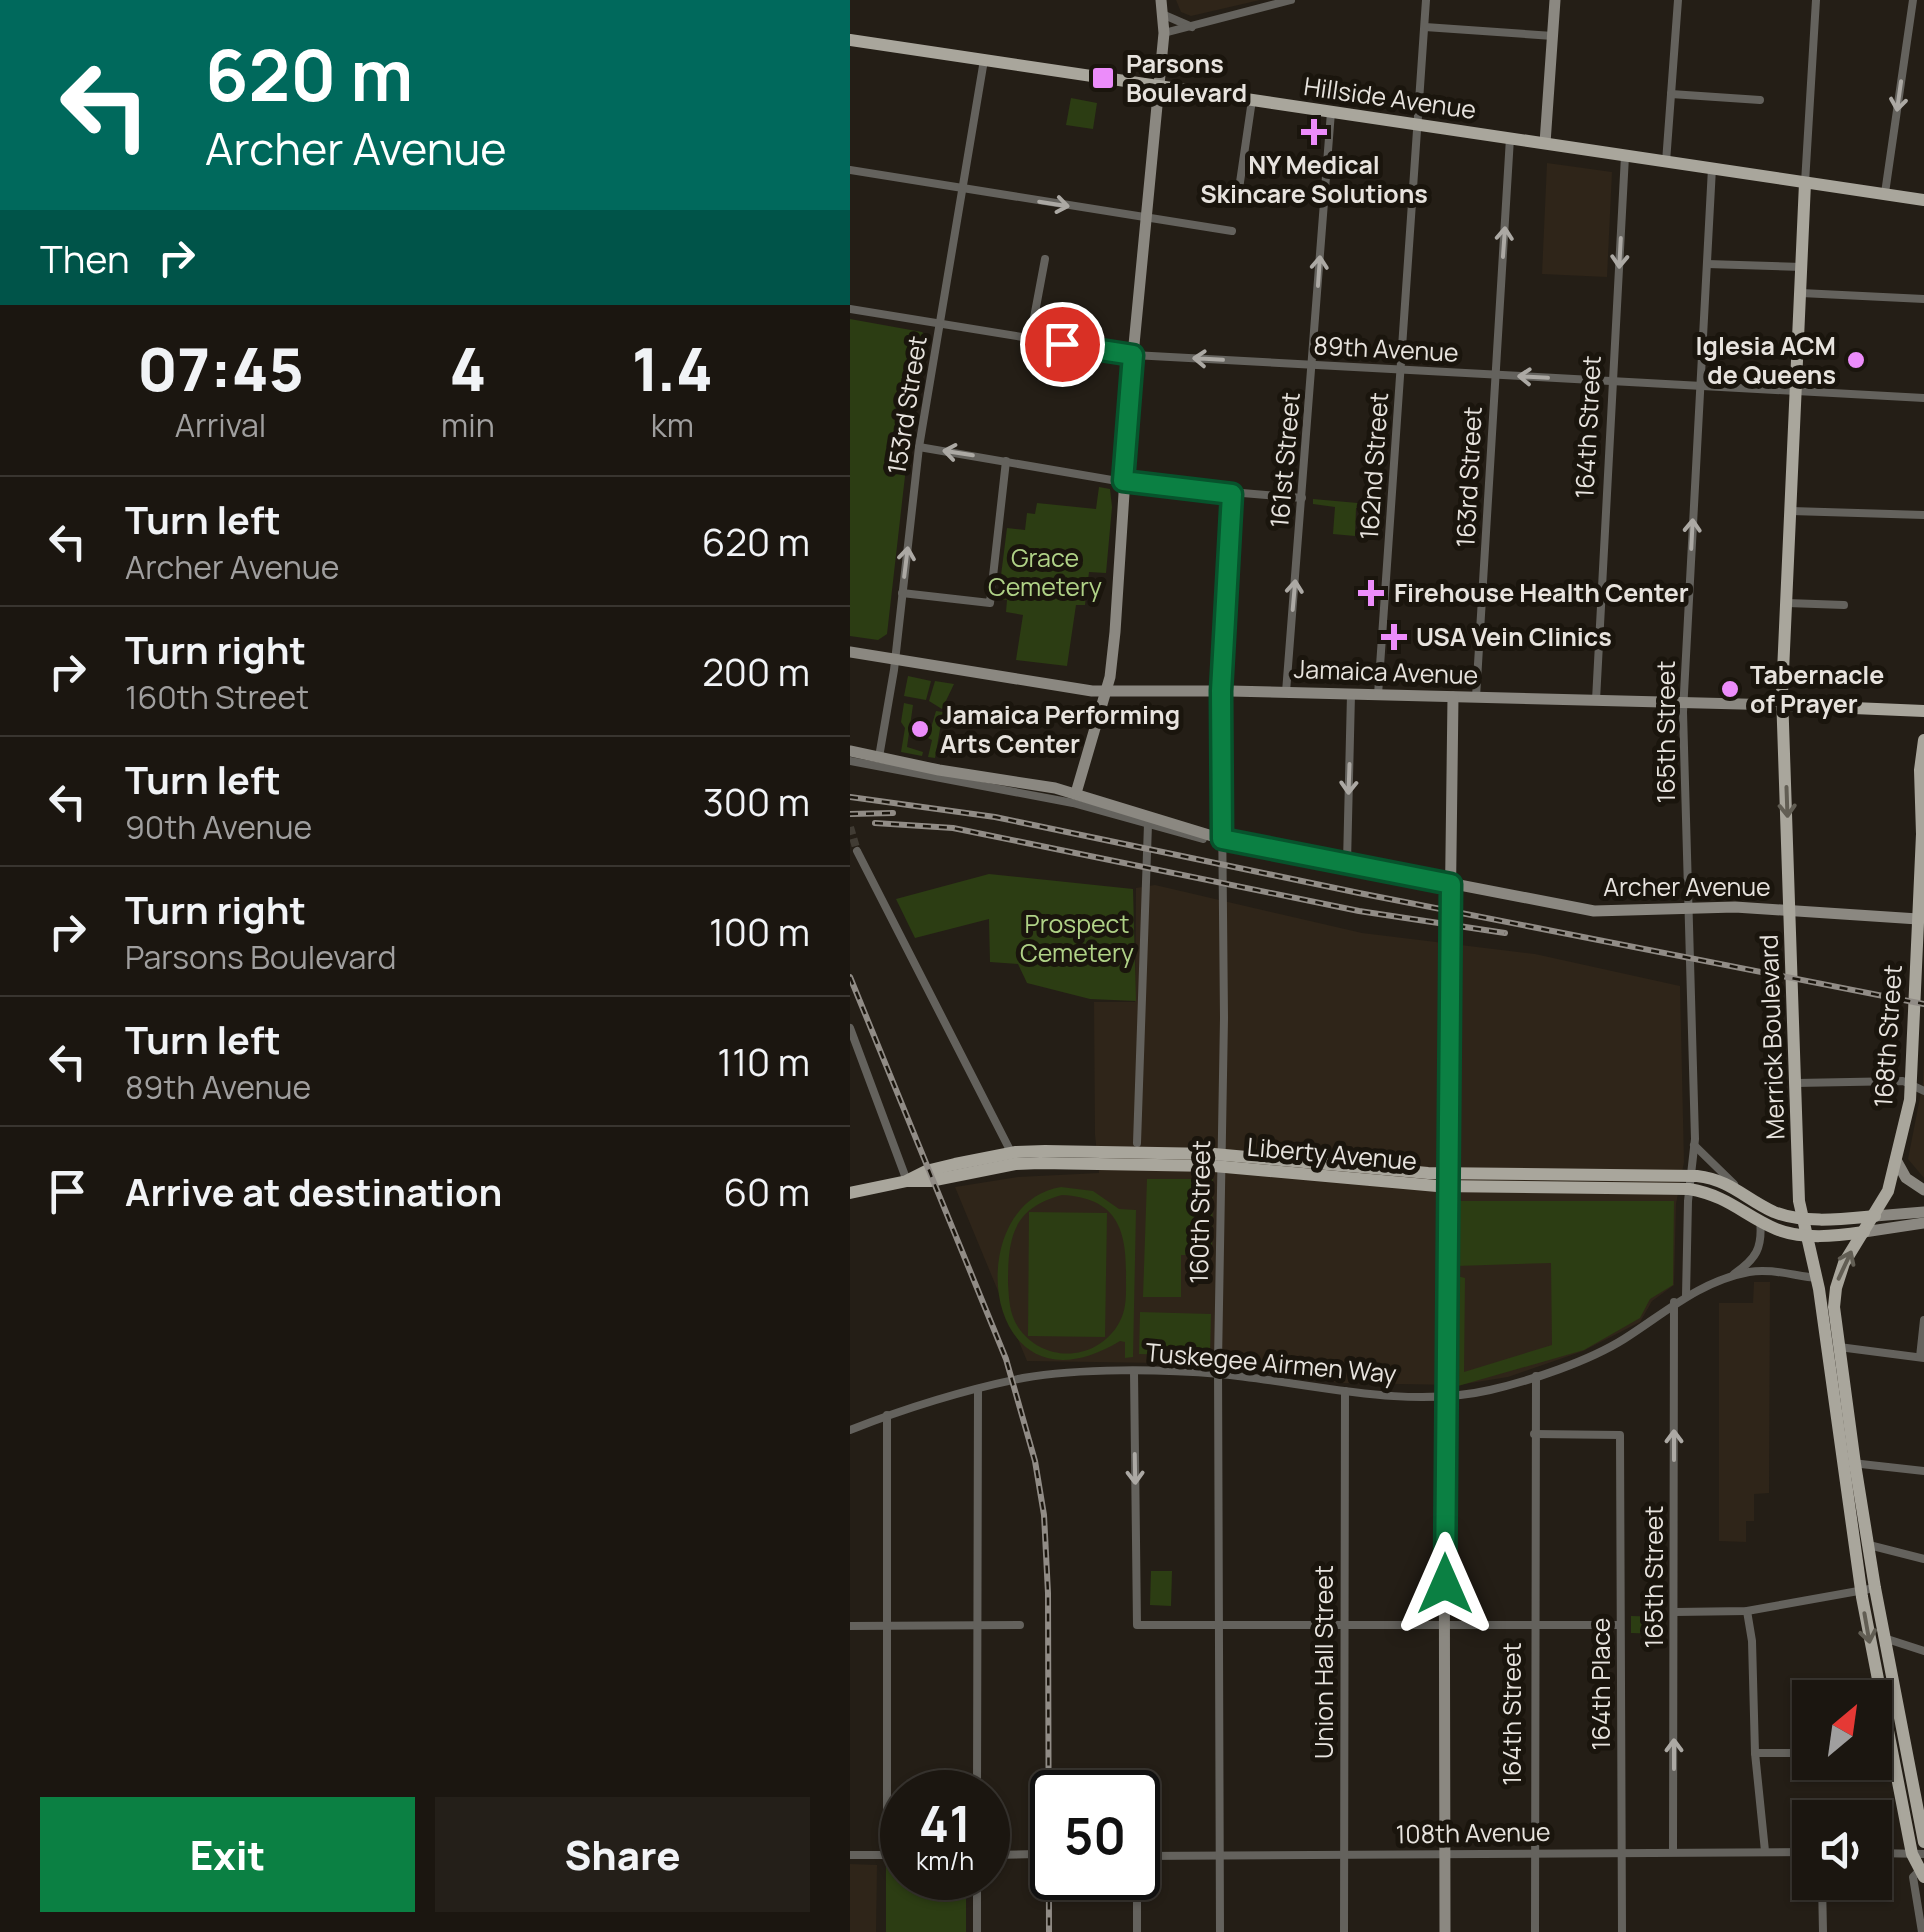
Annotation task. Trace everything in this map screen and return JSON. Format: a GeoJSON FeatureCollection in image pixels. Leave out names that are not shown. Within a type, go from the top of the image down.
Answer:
{"type":"FeatureCollection","features":[{"type":"Feature","properties":{"kind":"main road"},"geometry":{"type":"LineString","coordinates":[[1545,144],[1555,0]]}},
{"type":"Feature","properties":{"kind":"main road"},"geometry":{"type":"LineString","coordinates":[[1074,798],[1106,690],[1115,632],[1133,355],[1164,33],[1162,7]]}},
{"type":"Feature","properties":{"kind":"main road","name":"Hillside Avenue"},"geometry":{"type":"LineString","coordinates":[[850,40],[1924,200]]}},
{"type":"Feature","properties":{"kind":"main road","name":"Merrick Boulevard"},"geometry":{"type":"LineString","coordinates":[[1806,182],[1783,705],[1802,1218],[1817,1278],[1849,1463],[1869,1545],[1924,1842]]}},
{"type":"Feature","properties":{"kind":"main road","name":"Jamaica Avenue"},"geometry":{"type":"LineString","coordinates":[[850,652],[1048,685],[1106,690],[1683,702],[1924,712]]}},
{"type":"Feature","properties":{"kind":"main road"},"geometry":{"type":"LineString","coordinates":[[1445,1932],[1444,1397],[1453,697]]}},
{"type":"Feature","properties":{"kind":"main road","name":"168th Street"},"geometry":{"type":"LineString","coordinates":[[1864,1232],[1888,1191],[1918,1088],[1923,830],[1920,770],[1924,740]]}},
{"type":"Feature","properties":{"kind":"main road","name":"Archer Avenue"},"geometry":{"type":"LineString","coordinates":[[850,751],[1074,798],[1222,839],[1594,911],[1740,907],[1921,919]]}},
{"type":"Feature","properties":{"kind":"main road","name":"Liberty Avenue"},"geometry":{"type":"LineString","coordinates":[[850,1193],[906,1180],[930,1181],[1013,1158],[1222,1161],[1447,1180],[1716,1180],[1741,1190],[1775,1212],[1802,1218],[1924,1212]]}},
{"type":"Feature","properties":{"kind":"main road"},"geometry":{"type":"LineString","coordinates":[[1896,1160],[1906,1178],[1924,1190]]}},
{"type":"Feature","properties":{"kind":"main road","name":"Liberty Avenue"},"geometry":{"type":"LineString","coordinates":[[1690,1182],[1781,1231],[1806,1236],[1924,1223]]}},
{"type":"Feature","properties":{"kind":"main road","name":"Merrick Boulevard"},"geometry":{"type":"LineString","coordinates":[[1864,1232],[1847,1258],[1836,1288],[1834,1313],[1860,1590],[1877,1680]]}},
{"type":"Feature","properties":{"kind":"main road","name":"Merrick Boulevard"},"geometry":{"type":"LineString","coordinates":[[1892,1759],[1922,1874]]}},
{"type":"Feature","properties":{"kind":"street"},"geometry":{"type":"LineString","coordinates":[[1164,33],[1291,0]]}},
{"type":"Feature","properties":{"kind":"street","name":"162nd Street"},"geometry":{"type":"LineString","coordinates":[[1378,695],[1426,0]]}},
{"type":"Feature","properties":{"kind":"street"},"geometry":{"type":"LineString","coordinates":[[1666,162],[1678,0]]}},
{"type":"Feature","properties":{"kind":"street"},"geometry":{"type":"LineString","coordinates":[[1806,182],[1816,0]]}},
{"type":"Feature","properties":{"kind":"street"},"geometry":{"type":"LineString","coordinates":[[1884,194],[1913,0]]}},
{"type":"Feature","properties":{"kind":"street"},"geometry":{"type":"LineString","coordinates":[[1162,7],[1192,27]]}},
{"type":"Feature","properties":{"kind":"street"},"geometry":{"type":"LineString","coordinates":[[1424,27],[1553,36]]}},
{"type":"Feature","properties":{"kind":"street","name":"153rd Street"},"geometry":{"type":"LineString","coordinates":[[879,758],[895,658],[919,447],[984,60]]}},
{"type":"Feature","properties":{"kind":"street"},"geometry":{"type":"LineString","coordinates":[[1671,94],[1760,100]]}},
{"type":"Feature","properties":{"kind":"street"},"geometry":{"type":"LineString","coordinates":[[1239,189],[1252,100]]}},
{"type":"Feature","properties":{"kind":"street","name":"161st Street"},"geometry":{"type":"LineString","coordinates":[[1286,692],[1331,112]]}},
{"type":"Feature","properties":{"kind":"street","name":"163rd Street"},"geometry":{"type":"LineString","coordinates":[[1476,698],[1510,138]]}},
{"type":"Feature","properties":{"kind":"street","name":"164th Street"},"geometry":{"type":"LineString","coordinates":[[1596,700],[1626,156]]}},
{"type":"Feature","properties":{"kind":"street","name":"165th Street"},"geometry":{"type":"LineString","coordinates":[[1686,1296],[1694,1145],[1683,702],[1712,168]]}},
{"type":"Feature","properties":{"kind":"street"},"geometry":{"type":"LineString","coordinates":[[850,170],[1232,231]]}},
{"type":"Feature","properties":{"kind":"street"},"geometry":{"type":"LineString","coordinates":[[1030,339],[1045,258]]}},
{"type":"Feature","properties":{"kind":"street"},"geometry":{"type":"LineString","coordinates":[[1707,264],[1802,268]]}},
{"type":"Feature","properties":{"kind":"street"},"geometry":{"type":"LineString","coordinates":[[1801,292],[1924,300]]}},
{"type":"Feature","properties":{"kind":"street","name":"89th Avenue"},"geometry":{"type":"LineString","coordinates":[[850,309],[1133,355],[1924,398]]}},
{"type":"Feature","properties":{"kind":"street"},"geometry":{"type":"LineString","coordinates":[[919,447],[1123,481],[1302,498]]}},
{"type":"Feature","properties":{"kind":"street"},"geometry":{"type":"LineString","coordinates":[[902,593],[990,604],[1006,461]]}},
{"type":"Feature","properties":{"kind":"street","name":"160th Street"},"geometry":{"type":"LineString","coordinates":[[1220,1932],[1221,691],[1232,494]]}},
{"type":"Feature","properties":{"kind":"street"},"geometry":{"type":"LineString","coordinates":[[1791,512],[1924,515]]}},
{"type":"Feature","properties":{"kind":"street"},"geometry":{"type":"LineString","coordinates":[[1786,604],[1844,604]]}},
{"type":"Feature","properties":{"kind":"street"},"geometry":{"type":"LineString","coordinates":[[1347,863],[1351,694]]}},
{"type":"Feature","properties":{"kind":"street","name":"Archer Avenue"},"geometry":{"type":"LineString","coordinates":[[850,761],[1074,798],[1148,824],[1206,840],[1222,839]]}},
{"type":"Feature","properties":{"kind":"street"},"geometry":{"type":"LineString","coordinates":[[1137,1143],[1148,824]]}},
{"type":"Feature","properties":{"kind":"street"},"geometry":{"type":"LineString","coordinates":[[850,862],[858,854],[1013,1158]]}},
{"type":"Feature","properties":{"kind":"street"},"geometry":{"type":"LineString","coordinates":[[850,1028],[906,1180]]}},
{"type":"Feature","properties":{"kind":"street"},"geometry":{"type":"LineString","coordinates":[[1796,1083],[1903,1081],[1918,1088]]}},
{"type":"Feature","properties":{"kind":"street","name":"Liberty Avenue"},"geometry":{"type":"LineString","coordinates":[[1694,1145],[1741,1190]]}},
{"type":"Feature","properties":{"kind":"street","name":"Tuskegee Airmen Way"},"geometry":{"type":"LineString","coordinates":[[1730,1278],[1755,1258],[1761,1240],[1760,1220]]}},
{"type":"Feature","properties":{"kind":"street","name":"Tuskegee Airmen Way"},"geometry":{"type":"LineString","coordinates":[[850,1430],[887,1414],[1027,1378],[1134,1372],[1218,1374],[1345,1392],[1444,1397],[1490,1390],[1622,1341],[1674,1302],[1730,1278],[1762,1271],[1817,1278]]}},
{"type":"Feature","properties":{"kind":"street","name":"165th Street"},"geometry":{"type":"LineString","coordinates":[[1674,1302],[1674,1851]]}},
{"type":"Feature","properties":{"kind":"street"},"geometry":{"type":"LineString","coordinates":[[1839,1348],[1922,1358],[1924,1320]]}},
{"type":"Feature","properties":{"kind":"street"},"geometry":{"type":"LineString","coordinates":[[1134,1372],[1136,1625],[1620,1625]]}},
{"type":"Feature","properties":{"kind":"street","name":"164th Street"},"geometry":{"type":"LineString","coordinates":[[1535,1932],[1536,1376]]}},
{"type":"Feature","properties":{"kind":"street"},"geometry":{"type":"LineString","coordinates":[[977,1770],[978,1390]]}},
{"type":"Feature","properties":{"kind":"street","name":"Union Hall Street"},"geometry":{"type":"LineString","coordinates":[[1344,1932],[1345,1392]]}},
{"type":"Feature","properties":{"kind":"street"},"geometry":{"type":"LineString","coordinates":[[887,1414],[887,1770]]}},
{"type":"Feature","properties":{"kind":"street","name":"164th Place"},"geometry":{"type":"LineString","coordinates":[[1534,1434],[1620,1435],[1622,1932]]}},
{"type":"Feature","properties":{"kind":"street"},"geometry":{"type":"LineString","coordinates":[[1849,1463],[1924,1471]]}},
{"type":"Feature","properties":{"kind":"street"},"geometry":{"type":"LineString","coordinates":[[1869,1545],[1924,1560]]}},
{"type":"Feature","properties":{"kind":"street"},"geometry":{"type":"LineString","coordinates":[[1674,1612],[1747,1611],[1876,1588]]}},
{"type":"Feature","properties":{"kind":"street"},"geometry":{"type":"LineString","coordinates":[[1747,1611],[1765,1852]]}},
{"type":"Feature","properties":{"kind":"street"},"geometry":{"type":"LineString","coordinates":[[850,1626],[1020,1625]]}},
{"type":"Feature","properties":{"kind":"street"},"geometry":{"type":"LineString","coordinates":[[1884,1638],[1924,1651]]}},
{"type":"Feature","properties":{"kind":"street"},"geometry":{"type":"LineString","coordinates":[[1755,1753],[1792,1753]]}},
{"type":"Feature","properties":{"kind":"street","name":"108th Avenue"},"geometry":{"type":"LineString","coordinates":[[1160,1855],[1792,1852]]}},
{"type":"Feature","properties":{"kind":"street"},"geometry":{"type":"LineString","coordinates":[[1892,1853],[1918,1854]]}},
{"type":"Feature","properties":{"kind":"street"},"geometry":{"type":"LineString","coordinates":[[850,1855],[880,1855]]}},
{"type":"Feature","properties":{"kind":"street"},"geometry":{"type":"LineString","coordinates":[[1922,1874],[1913,1877],[1922,1932]]}},
{"type":"Feature","properties":{"kind":"street"},"geometry":{"type":"LineString","coordinates":[[977,1900],[977,1932]]}},
{"type":"Feature","properties":{"kind":"street"},"geometry":{"type":"LineString","coordinates":[[1137,1900],[1137,1932]]}},
{"type":"Feature","properties":{"kind":"street"},"geometry":{"type":"LineString","coordinates":[[1822,1900],[1823,1932]]}},
{"type":"Feature","properties":{"kind":"shaded area"},"geometry":{"type":"Polygon","coordinates":[[[1176,0],[1260,0],[1191,16],[1181,12],[1176,0]]]}},
{"type":"Feature","properties":{"kind":"shaded area"},"geometry":{"type":"Polygon","coordinates":[[[1547,163],[1612,172],[1607,277],[1542,274],[1547,163]]]}},
{"type":"Feature","properties":{"kind":"shaded area"},"geometry":{"type":"Polygon","coordinates":[[[1155,885],[1362,933],[1535,954],[1680,986],[1684,1162],[1676,1204],[1674,1285],[1652,1301],[1640,1322],[1583,1351],[1508,1377],[1458,1385],[1340,1383],[1228,1364],[1027,1361],[955,1187],[1018,1177],[1099,1173],[1094,1002],[1135,1002],[1136,888],[1155,885]]]}},
{"type":"Feature","properties":{"kind":"shaded area"},"geometry":{"type":"Polygon","coordinates":[[[1924,1059],[1924,1178],[1908,1159],[1924,1059]]]}},
{"type":"Feature","properties":{"kind":"shaded area"},"geometry":{"type":"Polygon","coordinates":[[[1754,1282],[1770,1282],[1769,1493],[1754,1494],[1754,1521],[1746,1521],[1746,1542],[1719,1541],[1719,1303],[1753,1303],[1754,1282]]]}},
{"type":"Feature","properties":{"kind":"shaded area"},"geometry":{"type":"Polygon","coordinates":[[[850,1864],[877,1865],[876,1932],[850,1932],[850,1864]]]}},
{"type":"Feature","properties":{"kind":"green space"},"geometry":{"type":"Polygon","coordinates":[[[1071,98],[1097,103],[1093,129],[1066,125],[1071,98]]]}},
{"type":"Feature","properties":{"kind":"green space"},"geometry":{"type":"Polygon","coordinates":[[[850,319],[922,332],[926,336],[909,441],[887,634],[878,640],[850,636],[850,319]]]}},
{"type":"Feature","properties":{"kind":"green space","name":"Grace Cemetery"},"geometry":{"type":"Polygon","coordinates":[[[1099,487],[1110,489],[1112,507],[1106,573],[1089,572],[1085,605],[1076,605],[1067,666],[1016,660],[1023,615],[1006,612],[1007,600],[998,599],[1007,528],[1025,530],[1027,513],[1035,514],[1037,503],[1096,509],[1099,487]]]}},
{"type":"Feature","properties":{"kind":"green space"},"geometry":{"type":"Polygon","coordinates":[[[1313,499],[1380,505],[1380,510],[1356,508],[1355,536],[1333,534],[1335,507],[1313,504],[1313,499]]]}},
{"type":"Feature","properties":{"kind":"green space"},"geometry":{"type":"Polygon","coordinates":[[[908,676],[931,681],[926,700],[904,696],[908,676]]]}},
{"type":"Feature","properties":{"kind":"green space"},"geometry":{"type":"Polygon","coordinates":[[[935,681],[954,684],[942,709],[929,701],[935,681]]]}},
{"type":"Feature","properties":{"kind":"green space"},"geometry":{"type":"Polygon","coordinates":[[[904,703],[913,705],[907,747],[923,752],[922,756],[901,752],[904,703]]]}},
{"type":"Feature","properties":{"kind":"green space"},"geometry":{"type":"Polygon","coordinates":[[[936,711],[943,712],[935,758],[928,757],[932,740],[928,738],[936,711]]]}},
{"type":"Feature","properties":{"kind":"green space","name":"Prospect Cemetery"},"geometry":{"type":"Polygon","coordinates":[[[989,874],[1133,889],[1136,1001],[1090,999],[1027,983],[1018,964],[990,962],[989,919],[915,938],[896,899],[989,874]]]}},
{"type":"Feature","properties":{"kind":"green space"},"geometry":{"type":"Polygon","coordinates":[[[1147,1179],[1213,1179],[1212,1255],[1181,1255],[1181,1297],[1143,1297],[1147,1179]]]}},
{"type":"Feature","properties":{"kind":"green space"},"geometry":{"type":"Polygon","coordinates":[[[1061,1187],[1093,1191],[1119,1209],[1136,1210],[1133,1357],[1125,1358],[1125,1342],[1120,1341],[1073,1359],[1038,1355],[1013,1333],[1000,1302],[998,1265],[1008,1230],[1029,1202],[1061,1187]],[[1062,1195],[1023,1216],[1012,1238],[1008,1267],[1011,1311],[1018,1327],[1041,1347],[1070,1354],[1097,1345],[1109,1336],[1125,1307],[1126,1260],[1121,1231],[1107,1210],[1081,1197],[1062,1195]]]}},
{"type":"Feature","properties":{"kind":"green space"},"geometry":{"type":"Polygon","coordinates":[[[1458,1201],[1674,1201],[1673,1285],[1650,1299],[1640,1318],[1584,1350],[1458,1386],[1457,1276],[1465,1278],[1464,1372],[1552,1345],[1551,1263],[1456,1266],[1458,1201]]]}},
{"type":"Feature","properties":{"kind":"green space"},"geometry":{"type":"Polygon","coordinates":[[[1029,1212],[1107,1213],[1105,1337],[1028,1336],[1029,1212]]]}},
{"type":"Feature","properties":{"kind":"green space"},"geometry":{"type":"Polygon","coordinates":[[[1140,1312],[1211,1314],[1210,1356],[1139,1354],[1140,1312]]]}},
{"type":"Feature","properties":{"kind":"green space"},"geometry":{"type":"Polygon","coordinates":[[[1151,1571],[1172,1571],[1171,1606],[1150,1605],[1151,1571]]]}},
{"type":"Feature","properties":{"kind":"green space"},"geometry":{"type":"Polygon","coordinates":[[[1631,1616],[1665,1617],[1664,1634],[1631,1633],[1631,1616]]]}},
{"type":"Feature","properties":{"kind":"green space"},"geometry":{"type":"Polygon","coordinates":[[[886,1900],[966,1900],[966,1932],[886,1932],[886,1900]]]}},
{"type":"Feature","properties":{"kind":"tunnel"},"geometry":{"type":"LineString","coordinates":[[850,827],[857,851]]}},
{"type":"Feature","properties":{"kind":"railway"},"geometry":{"type":"LineString","coordinates":[[850,797],[995,817],[1924,1004]]}},
{"type":"Feature","properties":{"kind":"railway"},"geometry":{"type":"LineString","coordinates":[[850,814],[893,813]]}},
{"type":"Feature","properties":{"kind":"railway"},"geometry":{"type":"LineString","coordinates":[[875,823],[953,828],[1359,911],[1505,933]]}},
{"type":"Feature","properties":{"kind":"railway"},"geometry":{"type":"LineString","coordinates":[[850,977],[1006,1359],[1035,1461],[1044,1515],[1048,1593],[1049,1932]]}},
{"type":"Feature","properties":{"kind":"place","name":"Parsons Boulevard"},"geometry":{"type":"Point","coordinates":[1103,78]}},
{"type":"Feature","properties":{"kind":"place","name":"NY Medical Skincare Solutions"},"geometry":{"type":"Point","coordinates":[1314,132]}},
{"type":"Feature","properties":{"kind":"place","name":"Iglesia ACM de Queens"},"geometry":{"type":"Point","coordinates":[1856,360]}},
{"type":"Feature","properties":{"kind":"place","name":"Firehouse Health Center"},"geometry":{"type":"Point","coordinates":[1371,593]}},
{"type":"Feature","properties":{"kind":"place","name":"USA Vein Clinics"},"geometry":{"type":"Point","coordinates":[1394,637]}},
{"type":"Feature","properties":{"kind":"place","name":"Tabernacle of Prayer"},"geometry":{"type":"Point","coordinates":[1730,689]}},
{"type":"Feature","properties":{"kind":"place","name":"Jamaica Performing Arts Center"},"geometry":{"type":"Point","coordinates":[920,729]}},
{"type":"Feature","properties":{"kind":"route"},"geometry":{"type":"LineString","coordinates":[[1062,344],[1133,355],[1123,481],[1232,494],[1221,691],[1222,839],[1451,884],[1445,1584]]}}]}
